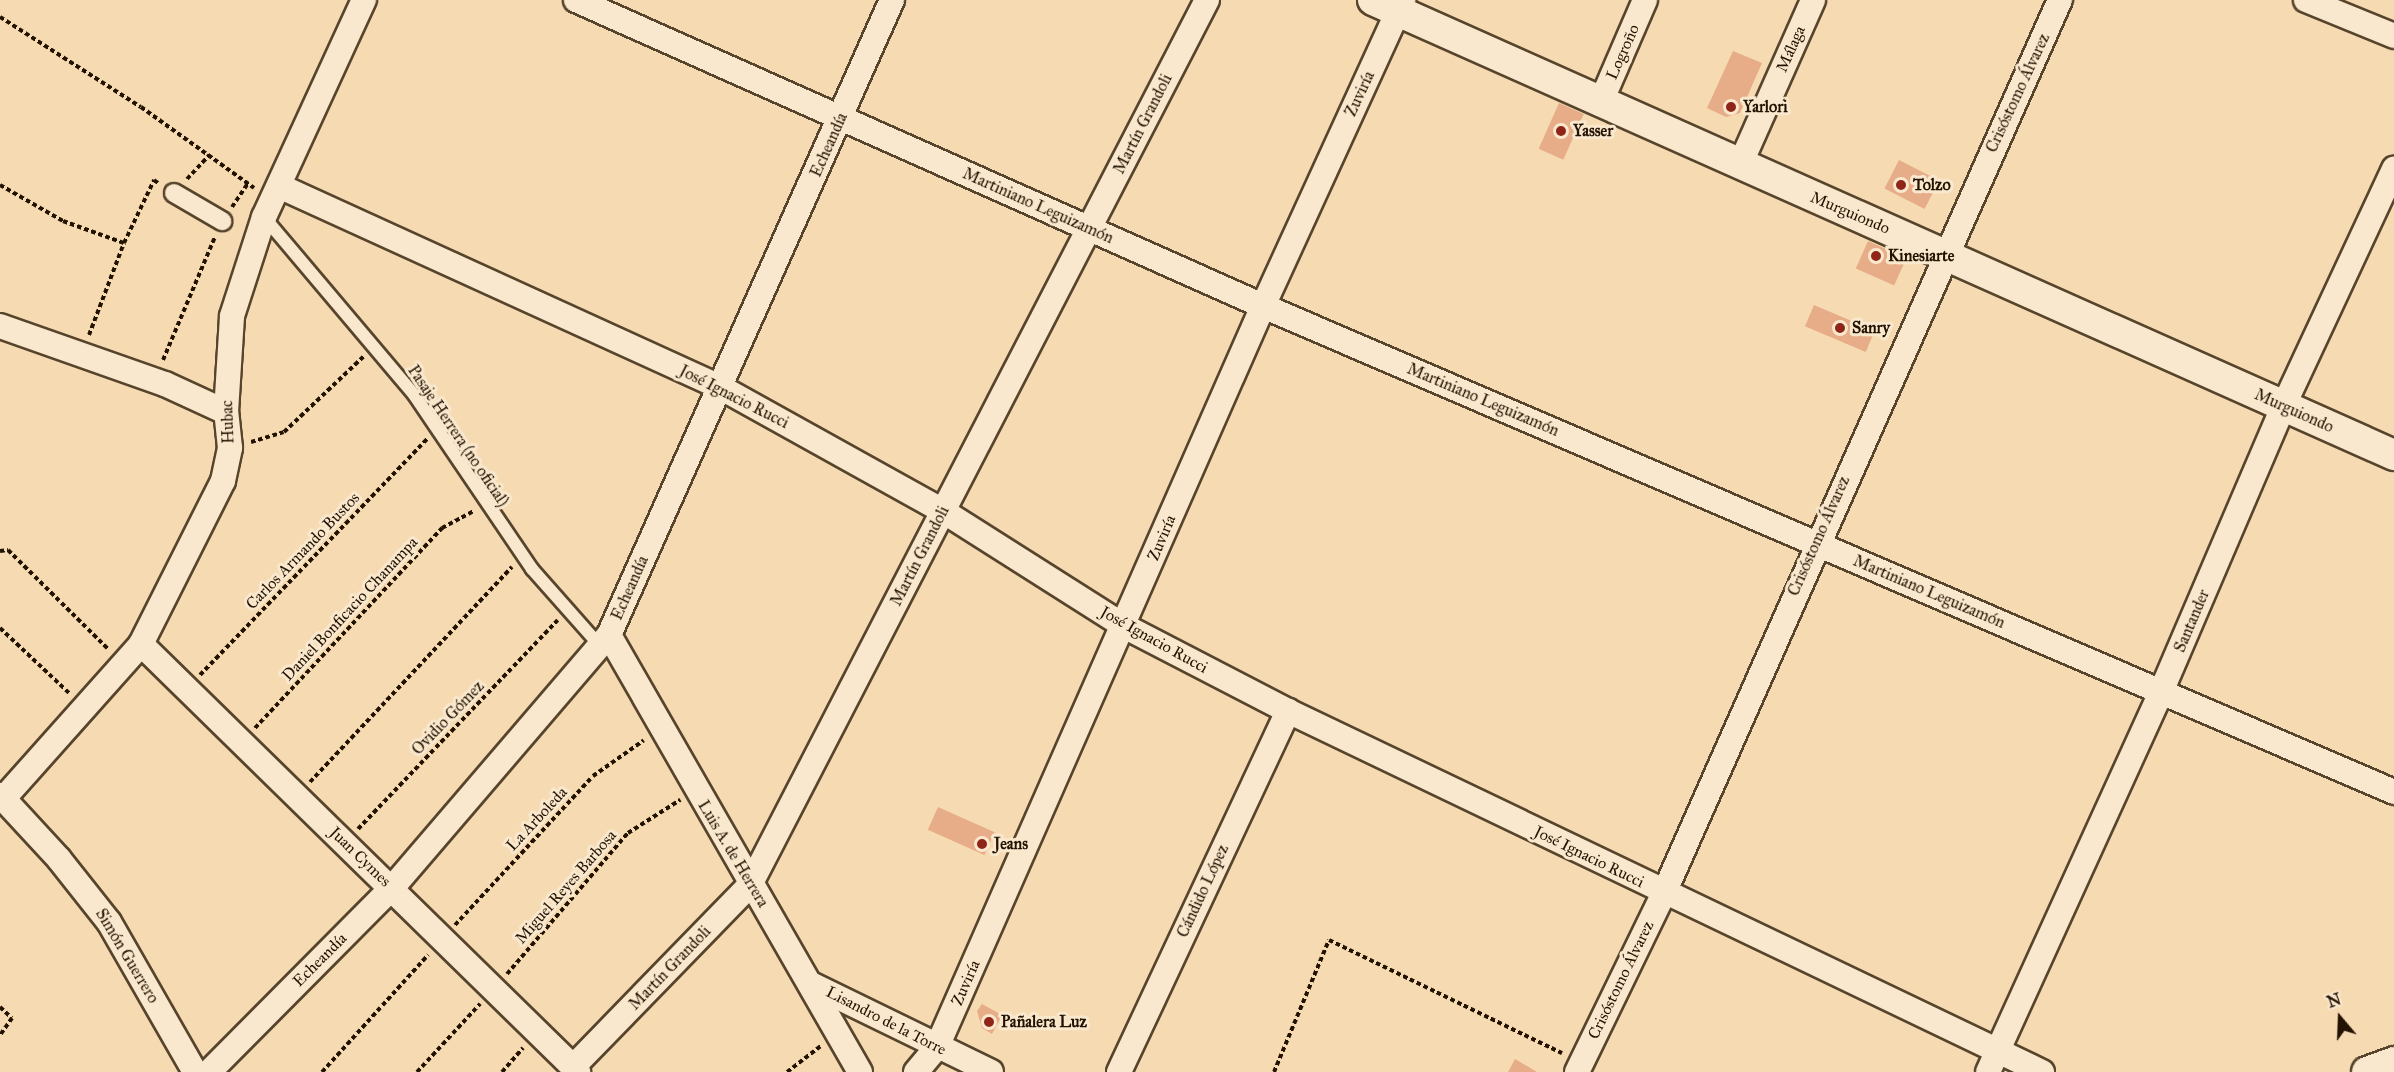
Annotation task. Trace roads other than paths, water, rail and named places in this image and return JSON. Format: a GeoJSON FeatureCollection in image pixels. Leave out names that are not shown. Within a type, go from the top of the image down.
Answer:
{"type":"FeatureCollection","features":[{"type":"Feature","properties":{"kind":"street","name":"Hubac"},"geometry":{"type":"LineString","coordinates":[[2,797],[141,644],[223,481],[230,448],[226,412],[232,316],[272,201],[364,0]]}},
{"type":"Feature","properties":{"kind":"street","name":"Martiniano Leguizamón"},"geometry":{"type":"LineString","coordinates":[[576,0],[843,116],[1263,306],[2394,792]]}},
{"type":"Feature","properties":{"kind":"street","name":"Echeandía"},"geometry":{"type":"LineString","coordinates":[[209,1072],[392,888],[605,641],[843,116],[892,0]]}},
{"type":"Feature","properties":{"kind":"street","name":"Martín Grandoli"},"geometry":{"type":"LineString","coordinates":[[575,1070],[750,885],[1207,0]]}},
{"type":"Feature","properties":{"kind":"street","name":"Logroño"},"geometry":{"type":"LineString","coordinates":[[1600,104],[1645,0]]}},
{"type":"Feature","properties":{"kind":"street","name":"Málaga"},"geometry":{"type":"LineString","coordinates":[[1740,165],[1813,0]]}},
{"type":"Feature","properties":{"kind":"street","name":"Crisóstomo Álvarez"},"geometry":{"type":"LineString","coordinates":[[1579,1067],[1664,893],[1944,253],[2060,0]]}},
{"type":"Feature","properties":{"kind":"street"},"geometry":{"type":"LineString","coordinates":[[2306,0],[2394,36]]}},
{"type":"Feature","properties":{"kind":"street","name":"Murguiondo"},"geometry":{"type":"LineString","coordinates":[[1391,4],[1600,104],[1944,253],[2394,455]]}},
{"type":"Feature","properties":{"kind":"street","name":"Zuviría"},"geometry":{"type":"LineString","coordinates":[[916,1072],[937,1047],[1124,626],[1391,4]]}},
{"type":"Feature","properties":{"kind":"street","name":"Santander"},"geometry":{"type":"LineString","coordinates":[[1992,1061],[2161,692],[2283,407],[2394,169]]}},
{"type":"Feature","properties":{"kind":"street"},"geometry":{"type":"LineString","coordinates":[[174,193],[222,220]]}},
{"type":"Feature","properties":{"kind":"street","name":"José Ignacio Rucci"},"geometry":{"type":"LineString","coordinates":[[272,201],[720,387],[943,511],[1124,626],[1288,711],[1664,893],[1992,1061],[2042,1072]]}},
{"type":"Feature","properties":{"kind":"street"},"geometry":{"type":"LineString","coordinates":[[0,326],[154,380],[226,412]]}},
{"type":"Feature","properties":{"kind":"street","name":"Luis A. de Herrera"},"geometry":{"type":"LineString","coordinates":[[605,641],[661,729],[750,885],[813,985],[860,1072]]}},
{"type":"Feature","properties":{"kind":"street","name":"Juan Cymes"},"geometry":{"type":"LineString","coordinates":[[141,644],[575,1070]]}},
{"type":"Feature","properties":{"kind":"street","name":"Cándido López"},"geometry":{"type":"LineString","coordinates":[[1119,1072],[1288,711]]}},
{"type":"Feature","properties":{"kind":"street","name":"Simón Guerrero"},"geometry":{"type":"LineString","coordinates":[[2,797],[59,859],[109,922],[195,1072]]}},
{"type":"Feature","properties":{"kind":"street","name":"Lisandro de la Torre"},"geometry":{"type":"LineString","coordinates":[[813,985],[991,1072]]}},
{"type":"Feature","properties":{"kind":"street"},"geometry":{"type":"LineString","coordinates":[[2367,1072],[2394,1062]]}},
{"type":"Feature","properties":{"kind":"lane","name":"Pasaje Herrera (no oficial)"},"geometry":{"type":"LineString","coordinates":[[272,201],[373,346],[415,396],[485,505],[522,556],[568,610],[605,641]]}},
{"type":"Feature","properties":{"kind":"place","name":"Yarlori"},"geometry":{"type":"Point","coordinates":[1731,107]}},
{"type":"Feature","properties":{"kind":"place","name":"Yasser"},"geometry":{"type":"Point","coordinates":[1561,131]}},
{"type":"Feature","properties":{"kind":"place","name":"Tolzo"},"geometry":{"type":"Point","coordinates":[1901,185]}},
{"type":"Feature","properties":{"kind":"place","name":"Kinesiarte"},"geometry":{"type":"Point","coordinates":[1876,256]}},
{"type":"Feature","properties":{"kind":"place","name":"Sanry"},"geometry":{"type":"Point","coordinates":[1840,328]}},
{"type":"Feature","properties":{"kind":"place","name":"Jeans"},"geometry":{"type":"Point","coordinates":[982,844]}},
{"type":"Feature","properties":{"kind":"place","name":"Pañalera Luz"},"geometry":{"type":"Point","coordinates":[989,1022]}}]}
